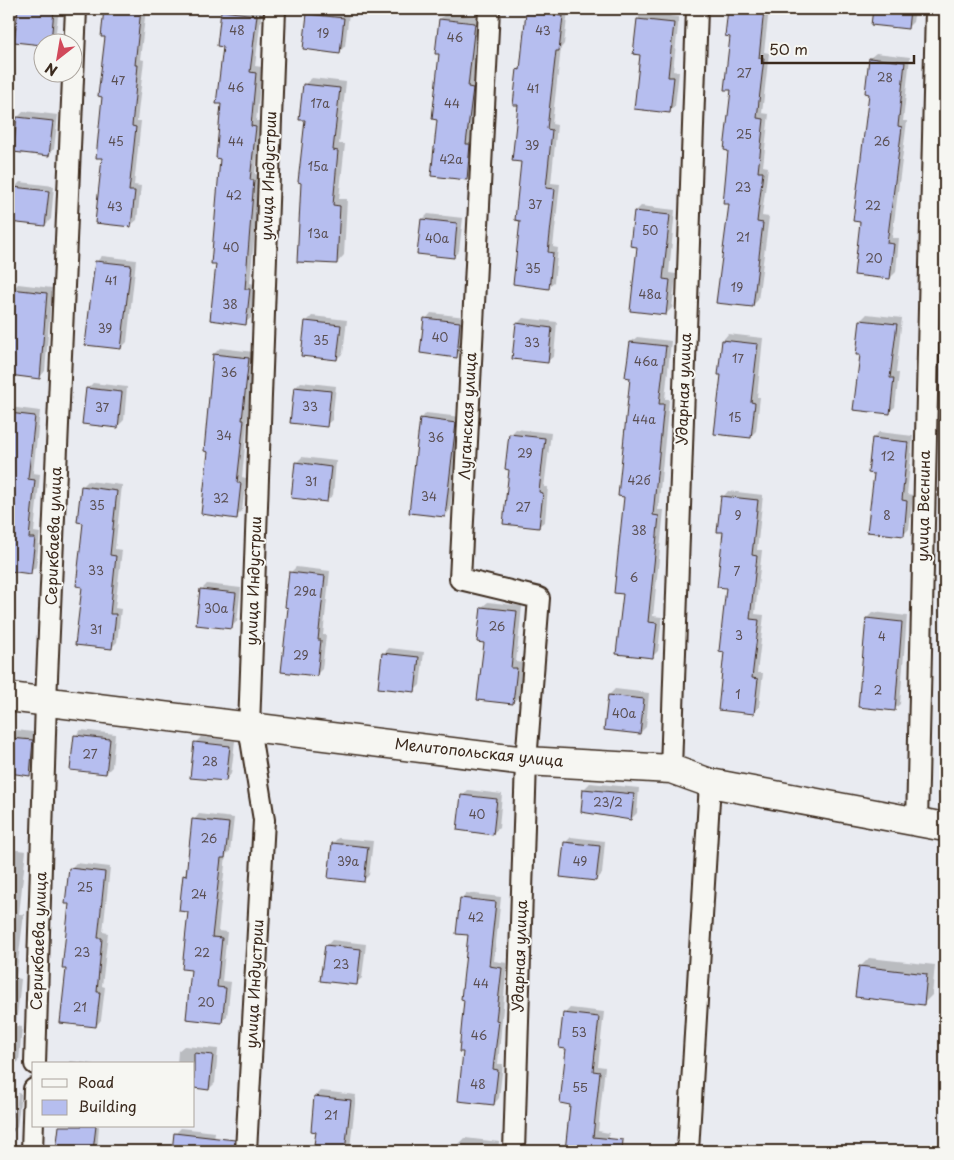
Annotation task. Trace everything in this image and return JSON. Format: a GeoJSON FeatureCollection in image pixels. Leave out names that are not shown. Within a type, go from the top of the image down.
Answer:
{"type":"FeatureCollection","features":[{"type":"Feature","properties":{"kind":"street","name":"Серикбаева улица"},"geometry":{"type":"LineString","coordinates":[[35,1062],[46,701],[76,9]]}},
{"type":"Feature","properties":{"kind":"street","name":"улица Индустрии"},"geometry":{"type":"LineString","coordinates":[[246,1151],[264,820],[248,727],[275,9]]}},
{"type":"Feature","properties":{"kind":"street","name":"Луганская улица"},"geometry":{"type":"LineString","coordinates":[[489,9],[460,579],[539,598],[526,760]]}},
{"type":"Feature","properties":{"kind":"street","name":"Ударная улица"},"geometry":{"type":"LineString","coordinates":[[671,769],[697,9]]}},
{"type":"Feature","properties":{"kind":"street","name":"улица Веснина"},"geometry":{"type":"LineString","coordinates":[[917,823],[936,9]]}},
{"type":"Feature","properties":{"kind":"street","name":"Мелитопольская улица"},"geometry":{"type":"LineString","coordinates":[[9,697],[526,760],[671,769],[710,783],[945,827]]}},
{"type":"Feature","properties":{"kind":"street","name":"Ударная улица"},"geometry":{"type":"LineString","coordinates":[[514,1151],[526,760]]}},
{"type":"Feature","properties":{"kind":"street"},"geometry":{"type":"LineString","coordinates":[[688,1151],[710,783]]}},
{"type":"Feature","properties":{"kind":"street"},"geometry":{"type":"LineString","coordinates":[[32,1151],[33,1128]]}},
{"type":"Feature","properties":{"kind":"building"},"geometry":{"type":"Polygon","coordinates":[[[18,9],[54,10],[52,32],[32,32],[32,44],[14,42],[18,9]]]}},
{"type":"Feature","properties":{"kind":"building"},"geometry":{"type":"Polygon","coordinates":[[[104,9],[141,9],[135,65],[138,65],[132,126],[136,127],[129,191],[135,191],[131,227],[95,223],[102,158],[96,158],[102,97],[98,96],[105,37],[101,37],[104,9]]]}},
{"type":"Feature","properties":{"kind":"building"},"geometry":{"type":"Polygon","coordinates":[[[728,9],[764,9],[759,58],[764,58],[757,118],[764,119],[758,172],[763,172],[757,222],[763,223],[753,307],[716,303],[729,204],[723,204],[728,151],[724,150],[731,90],[724,90],[730,37],[725,36],[728,9]]]}},
{"type":"Feature","properties":{"kind":"building"},"geometry":{"type":"Polygon","coordinates":[[[873,9],[910,9],[908,29],[871,25],[873,9]]]}},
{"type":"Feature","properties":{"kind":"building"},"geometry":{"type":"Polygon","coordinates":[[[221,11],[257,15],[250,72],[256,73],[251,126],[256,127],[250,180],[254,180],[245,289],[250,289],[246,325],[210,320],[216,264],[211,264],[220,159],[216,158],[221,104],[216,104],[223,47],[217,46],[221,11]]]}},
{"type":"Feature","properties":{"kind":"building"},"geometry":{"type":"Polygon","coordinates":[[[526,12],[563,16],[559,51],[556,51],[547,129],[552,130],[546,188],[555,189],[548,252],[553,253],[549,289],[513,284],[520,221],[515,220],[521,162],[512,161],[518,105],[513,105],[517,69],[520,70],[526,12]]]}},
{"type":"Feature","properties":{"kind":"building"},"geometry":{"type":"Polygon","coordinates":[[[307,14],[344,18],[340,54],[303,49],[307,14]]]}},
{"type":"Feature","properties":{"kind":"building"},"geometry":{"type":"Polygon","coordinates":[[[439,19],[475,23],[468,87],[473,88],[466,144],[470,144],[467,180],[431,176],[437,120],[432,119],[439,54],[435,54],[439,19]]]}},
{"type":"Feature","properties":{"kind":"building"},"geometry":{"type":"Polygon","coordinates":[[[637,19],[674,23],[668,77],[674,77],[670,113],[634,109],[640,55],[633,54],[637,19]]]}},
{"type":"Feature","properties":{"kind":"building"},"geometry":{"type":"Polygon","coordinates":[[[869,58],[905,62],[898,126],[902,127],[887,243],[894,244],[890,279],[854,275],[860,222],[853,221],[869,94],[865,93],[869,58]]]}},
{"type":"Feature","properties":{"kind":"building"},"geometry":{"type":"Polygon","coordinates":[[[303,84],[340,88],[333,150],[338,151],[333,205],[340,206],[337,264],[297,262],[301,183],[298,182],[305,120],[299,120],[303,84]]]}},
{"type":"Feature","properties":{"kind":"building"},"geometry":{"type":"Polygon","coordinates":[[[17,117],[53,121],[49,156],[13,152],[17,117]]]}},
{"type":"Feature","properties":{"kind":"building"},"geometry":{"type":"Polygon","coordinates":[[[13,187],[49,191],[45,226],[9,222],[13,187]]]}},
{"type":"Feature","properties":{"kind":"building"},"geometry":{"type":"Polygon","coordinates":[[[634,211],[670,215],[663,279],[670,280],[666,315],[630,311],[637,247],[630,246],[634,211]]]}},
{"type":"Feature","properties":{"kind":"building"},"geometry":{"type":"Polygon","coordinates":[[[421,219],[457,223],[454,258],[417,254],[421,219]]]}},
{"type":"Feature","properties":{"kind":"building"},"geometry":{"type":"Polygon","coordinates":[[[95,261],[131,265],[121,349],[85,345],[95,261]]]}},
{"type":"Feature","properties":{"kind":"building"},"geometry":{"type":"Polygon","coordinates":[[[11,289],[47,293],[40,379],[9,375],[11,289]]]}},
{"type":"Feature","properties":{"kind":"building"},"geometry":{"type":"Polygon","coordinates":[[[424,318],[460,322],[457,358],[420,353],[424,318]]]}},
{"type":"Feature","properties":{"kind":"building"},"geometry":{"type":"Polygon","coordinates":[[[860,320],[897,324],[890,378],[894,378],[890,414],[853,410],[860,355],[856,355],[860,320]]]}},
{"type":"Feature","properties":{"kind":"building"},"geometry":{"type":"Polygon","coordinates":[[[305,321],[341,325],[337,360],[301,356],[305,321]]]}},
{"type":"Feature","properties":{"kind":"building"},"geometry":{"type":"Polygon","coordinates":[[[516,323],[552,328],[548,363],[512,359],[516,323]]]}},
{"type":"Feature","properties":{"kind":"building"},"geometry":{"type":"Polygon","coordinates":[[[722,340],[758,344],[751,402],[755,403],[751,438],[714,434],[721,375],[718,375],[722,340]]]}},
{"type":"Feature","properties":{"kind":"building"},"geometry":{"type":"Polygon","coordinates":[[[630,342],[666,346],[659,404],[664,404],[653,515],[659,516],[648,622],[657,623],[653,658],[616,654],[623,594],[614,593],[624,497],[618,496],[630,378],[625,377],[630,342]]]}},
{"type":"Feature","properties":{"kind":"building"},"geometry":{"type":"Polygon","coordinates":[[[213,354],[249,358],[237,483],[241,483],[237,519],[201,514],[208,452],[204,451],[213,354]]]}},
{"type":"Feature","properties":{"kind":"building"},"geometry":{"type":"Polygon","coordinates":[[[294,387],[331,391],[327,427],[290,423],[294,387]]]}},
{"type":"Feature","properties":{"kind":"building"},"geometry":{"type":"Polygon","coordinates":[[[86,388],[122,392],[118,428],[82,424],[86,388]]]}},
{"type":"Feature","properties":{"kind":"building"},"geometry":{"type":"Polygon","coordinates":[[[9,413],[35,416],[28,479],[35,480],[29,538],[35,538],[31,574],[9,571],[9,413]]]}},
{"type":"Feature","properties":{"kind":"building"},"geometry":{"type":"Polygon","coordinates":[[[420,418],[456,423],[445,517],[409,513],[420,418]]]}},
{"type":"Feature","properties":{"kind":"building"},"geometry":{"type":"Polygon","coordinates":[[[509,434],[545,438],[539,492],[543,493],[539,528],[503,524],[509,470],[505,469],[509,434]]]}},
{"type":"Feature","properties":{"kind":"building"},"geometry":{"type":"Polygon","coordinates":[[[872,438],[908,442],[902,500],[907,501],[904,536],[867,532],[874,474],[868,473],[872,438]]]}},
{"type":"Feature","properties":{"kind":"building"},"geometry":{"type":"Polygon","coordinates":[[[295,462],[331,467],[327,502],[291,498],[295,462]]]}},
{"type":"Feature","properties":{"kind":"building"},"geometry":{"type":"Polygon","coordinates":[[[81,486],[117,491],[110,555],[116,556],[110,614],[116,614],[112,649],[75,645],[82,587],[76,586],[83,523],[77,522],[81,486]]]}},
{"type":"Feature","properties":{"kind":"building"},"geometry":{"type":"Polygon","coordinates":[[[721,496],[758,500],[752,555],[757,556],[750,619],[759,620],[752,678],[758,679],[754,714],[718,710],[724,652],[719,651],[726,588],[717,587],[723,532],[717,532],[721,496]]]}},
{"type":"Feature","properties":{"kind":"building"},"geometry":{"type":"Polygon","coordinates":[[[289,572],[325,576],[318,640],[321,640],[317,676],[281,672],[288,608],[285,607],[289,572]]]}},
{"type":"Feature","properties":{"kind":"building"},"geometry":{"type":"Polygon","coordinates":[[[200,589],[236,593],[232,629],[196,625],[200,589]]]}},
{"type":"Feature","properties":{"kind":"building"},"geometry":{"type":"Polygon","coordinates":[[[481,607],[517,611],[511,668],[517,668],[513,704],[477,700],[484,643],[477,642],[481,607]]]}},
{"type":"Feature","properties":{"kind":"building"},"geometry":{"type":"Polygon","coordinates":[[[866,618],[902,622],[895,711],[858,707],[866,618]]]}},
{"type":"Feature","properties":{"kind":"building"},"geometry":{"type":"Polygon","coordinates":[[[382,653],[419,657],[415,692],[378,688],[382,653]]]}},
{"type":"Feature","properties":{"kind":"building"},"geometry":{"type":"Polygon","coordinates":[[[608,695],[644,699],[640,734],[604,730],[608,695]]]}},
{"type":"Feature","properties":{"kind":"building"},"geometry":{"type":"Polygon","coordinates":[[[74,735],[110,739],[106,774],[70,770],[74,735]]]}},
{"type":"Feature","properties":{"kind":"building"},"geometry":{"type":"Polygon","coordinates":[[[9,738],[33,740],[30,776],[9,773],[9,738]]]}},
{"type":"Feature","properties":{"kind":"building"},"geometry":{"type":"Polygon","coordinates":[[[194,742],[230,746],[226,781],[190,778],[194,742]]]}},
{"type":"Feature","properties":{"kind":"building"},"geometry":{"type":"Polygon","coordinates":[[[583,789],[634,794],[631,820],[581,812],[583,789]]]}},
{"type":"Feature","properties":{"kind":"building"},"geometry":{"type":"Polygon","coordinates":[[[461,795],[497,799],[493,835],[457,830],[461,795]]]}},
{"type":"Feature","properties":{"kind":"building"},"geometry":{"type":"Polygon","coordinates":[[[192,819],[229,823],[225,858],[221,858],[212,937],[222,938],[217,987],[226,988],[222,1023],[186,1019],[191,970],[182,969],[188,912],[179,911],[183,875],[186,876],[192,819]]]}},
{"type":"Feature","properties":{"kind":"building"},"geometry":{"type":"Polygon","coordinates":[[[564,842],[600,846],[596,881],[560,877],[564,842]]]}},
{"type":"Feature","properties":{"kind":"building"},"geometry":{"type":"Polygon","coordinates":[[[332,843],[368,847],[364,882],[328,878],[332,843]]]}},
{"type":"Feature","properties":{"kind":"building"},"geometry":{"type":"Polygon","coordinates":[[[69,868],[105,872],[98,938],[102,938],[97,992],[100,992],[96,1027],[60,1023],[66,969],[62,969],[69,904],[65,904],[69,868]]]}},
{"type":"Feature","properties":{"kind":"building"},"geometry":{"type":"Polygon","coordinates":[[[460,898],[496,902],[489,966],[502,968],[496,1020],[499,1021],[493,1069],[498,1070],[494,1105],[458,1101],[463,1052],[459,1052],[464,1000],[461,999],[468,935],[456,934],[460,898]]]}},
{"type":"Feature","properties":{"kind":"building"},"geometry":{"type":"Polygon","coordinates":[[[325,945],[361,949],[357,985],[320,981],[325,945]]]}},
{"type":"Feature","properties":{"kind":"building"},"geometry":{"type":"Polygon","coordinates":[[[859,966],[927,974],[924,1005],[855,997],[859,966]]]}},
{"type":"Feature","properties":{"kind":"building"},"geometry":{"type":"Polygon","coordinates":[[[563,1013],[599,1017],[593,1071],[600,1072],[593,1137],[623,1140],[622,1151],[565,1151],[570,1105],[560,1103],[566,1049],[559,1048],[563,1013]]]}},
{"type":"Feature","properties":{"kind":"building"},"geometry":{"type":"Polygon","coordinates":[[[194,1053],[213,1055],[209,1090],[195,1088],[194,1053]]]}},
{"type":"Feature","properties":{"kind":"building"},"geometry":{"type":"Polygon","coordinates":[[[314,1096],[351,1100],[345,1151],[313,1151],[316,1132],[311,1131],[314,1096]]]}},
{"type":"Feature","properties":{"kind":"building"},"geometry":{"type":"Polygon","coordinates":[[[59,1128],[96,1128],[93,1151],[56,1151],[59,1128]]]}},
{"type":"Feature","properties":{"kind":"building"},"geometry":{"type":"Polygon","coordinates":[[[174,1133],[235,1140],[234,1151],[172,1151],[174,1133]]]}}]}
